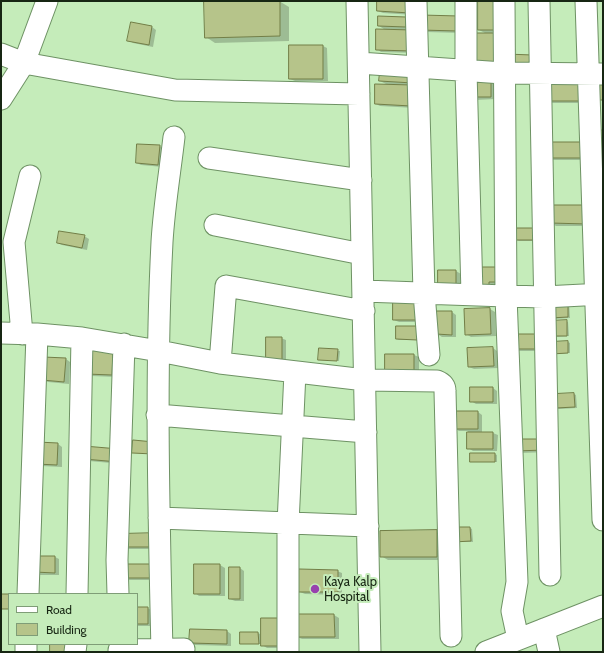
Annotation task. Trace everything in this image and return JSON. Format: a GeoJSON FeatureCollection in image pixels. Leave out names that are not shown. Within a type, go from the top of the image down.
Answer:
{"type":"FeatureCollection","features":[{"type":"Feature","properties":{"kind":"street"},"geometry":{"type":"LineString","coordinates":[[1,99],[24,63],[47,1]]}},
{"type":"Feature","properties":{"kind":"street"},"geometry":{"type":"LineString","coordinates":[[357,1],[370,652]]}},
{"type":"Feature","properties":{"kind":"street"},"geometry":{"type":"LineString","coordinates":[[416,1],[424,293],[429,355]]}},
{"type":"Feature","properties":{"kind":"street"},"geometry":{"type":"LineString","coordinates":[[466,1],[466,71],[472,294]]}},
{"type":"Feature","properties":{"kind":"street"},"geometry":{"type":"LineString","coordinates":[[504,1],[503,73],[506,296],[517,582],[512,611],[518,639]]}},
{"type":"Feature","properties":{"kind":"street"},"geometry":{"type":"LineString","coordinates":[[539,1],[550,575]]}},
{"type":"Feature","properties":{"kind":"street"},"geometry":{"type":"LineString","coordinates":[[586,1],[596,74],[603,520]]}},
{"type":"Feature","properties":{"kind":"street"},"geometry":{"type":"LineString","coordinates":[[1,54],[24,63],[175,90],[359,94]]}},
{"type":"Feature","properties":{"kind":"street"},"geometry":{"type":"LineString","coordinates":[[359,63],[503,73],[596,74]]}},
{"type":"Feature","properties":{"kind":"street"},"geometry":{"type":"LineString","coordinates":[[162,651],[157,415],[158,351],[162,241],[174,137]]}},
{"type":"Feature","properties":{"kind":"street"},"geometry":{"type":"LineString","coordinates":[[209,158],[361,180]]}},
{"type":"Feature","properties":{"kind":"street"},"geometry":{"type":"LineString","coordinates":[[28,593],[29,334],[14,242],[30,176]]}},
{"type":"Feature","properties":{"kind":"street"},"geometry":{"type":"LineString","coordinates":[[215,225],[362,254]]}},
{"type":"Feature","properties":{"kind":"street"},"geometry":{"type":"LineString","coordinates":[[220,363],[226,286],[363,301],[424,293],[544,297],[599,294]]}},
{"type":"Feature","properties":{"kind":"street"},"geometry":{"type":"LineString","coordinates":[[1,333],[82,338],[124,344],[220,363],[365,380],[437,381],[442,383],[445,387],[450,636]]}},
{"type":"Feature","properties":{"kind":"street"},"geometry":{"type":"LineString","coordinates":[[77,593],[82,338]]}},
{"type":"Feature","properties":{"kind":"street"},"geometry":{"type":"LineString","coordinates":[[118,593],[117,560],[124,344]]}},
{"type":"Feature","properties":{"kind":"street"},"geometry":{"type":"LineString","coordinates":[[288,652],[288,524],[295,372]]}},
{"type":"Feature","properties":{"kind":"street"},"geometry":{"type":"LineString","coordinates":[[157,415],[366,432]]}},
{"type":"Feature","properties":{"kind":"street"},"geometry":{"type":"LineString","coordinates":[[159,518],[368,526]]}},
{"type":"Feature","properties":{"kind":"street"},"geometry":{"type":"LineString","coordinates":[[486,652],[603,606]]}},
{"type":"Feature","properties":{"kind":"street"},"geometry":{"type":"LineString","coordinates":[[544,629],[549,652]]}},
{"type":"Feature","properties":{"kind":"street"},"geometry":{"type":"LineString","coordinates":[[119,649],[162,651],[184,649]]}},
{"type":"Feature","properties":{"kind":"building"},"geometry":{"type":"Polygon","coordinates":[[[204,1],[280,1],[280,36],[205,38],[204,1]]]}},
{"type":"Feature","properties":{"kind":"building"},"geometry":{"type":"Polygon","coordinates":[[[377,1],[410,1],[410,13],[377,11],[377,1]]]}},
{"type":"Feature","properties":{"kind":"building"},"geometry":{"type":"Polygon","coordinates":[[[478,1],[498,1],[498,30],[478,30],[478,1]]]}},
{"type":"Feature","properties":{"kind":"building"},"geometry":{"type":"Polygon","coordinates":[[[421,15],[459,16],[458,31],[420,30],[421,15]]]}},
{"type":"Feature","properties":{"kind":"building"},"geometry":{"type":"Polygon","coordinates":[[[378,16],[406,17],[406,27],[378,26],[378,16]]]}},
{"type":"Feature","properties":{"kind":"building"},"geometry":{"type":"Polygon","coordinates":[[[131,22],[152,26],[149,45],[127,41],[131,22]]]}},
{"type":"Feature","properties":{"kind":"building"},"geometry":{"type":"Polygon","coordinates":[[[376,29],[412,30],[412,51],[376,50],[376,29]]]}},
{"type":"Feature","properties":{"kind":"building"},"geometry":{"type":"Polygon","coordinates":[[[476,33],[495,33],[495,63],[476,62],[476,33]]]}},
{"type":"Feature","properties":{"kind":"building"},"geometry":{"type":"Polygon","coordinates":[[[289,45],[323,45],[323,79],[289,79],[289,45]]]}},
{"type":"Feature","properties":{"kind":"building"},"geometry":{"type":"Polygon","coordinates":[[[505,54],[533,55],[533,66],[505,66],[505,54]]]}},
{"type":"Feature","properties":{"kind":"building"},"geometry":{"type":"Polygon","coordinates":[[[380,72],[414,73],[413,83],[379,81],[380,72]]]}},
{"type":"Feature","properties":{"kind":"building"},"geometry":{"type":"Polygon","coordinates":[[[470,79],[491,79],[491,97],[470,97],[470,79]]]}},
{"type":"Feature","properties":{"kind":"building"},"geometry":{"type":"Polygon","coordinates":[[[593,81],[603,81],[603,100],[593,100],[593,81]]]}},
{"type":"Feature","properties":{"kind":"building"},"geometry":{"type":"Polygon","coordinates":[[[544,82],[580,82],[579,101],[543,101],[544,82]]]}},
{"type":"Feature","properties":{"kind":"building"},"geometry":{"type":"Polygon","coordinates":[[[375,84],[412,85],[411,106],[375,104],[375,84]]]}},
{"type":"Feature","properties":{"kind":"building"},"geometry":{"type":"Polygon","coordinates":[[[596,130],[603,130],[603,146],[596,146],[596,130]]]}},
{"type":"Feature","properties":{"kind":"building"},"geometry":{"type":"Polygon","coordinates":[[[547,142],[585,142],[585,158],[548,158],[547,142]]]}},
{"type":"Feature","properties":{"kind":"building"},"geometry":{"type":"Polygon","coordinates":[[[137,144],[160,145],[158,165],[136,163],[137,144]]]}},
{"type":"Feature","properties":{"kind":"building"},"geometry":{"type":"Polygon","coordinates":[[[550,205],[587,205],[587,224],[550,223],[550,205]]]}},
{"type":"Feature","properties":{"kind":"building"},"geometry":{"type":"Polygon","coordinates":[[[516,228],[534,228],[534,240],[516,240],[516,228]]]}},
{"type":"Feature","properties":{"kind":"building"},"geometry":{"type":"Polygon","coordinates":[[[59,231],[85,235],[82,248],[57,243],[59,231]]]}},
{"type":"Feature","properties":{"kind":"building"},"geometry":{"type":"Polygon","coordinates":[[[477,267],[497,267],[497,282],[489,282],[489,290],[478,291],[477,267]]]}},
{"type":"Feature","properties":{"kind":"building"},"geometry":{"type":"Polygon","coordinates":[[[438,270],[456,270],[456,287],[438,287],[438,270]]]}},
{"type":"Feature","properties":{"kind":"building"},"geometry":{"type":"Polygon","coordinates":[[[568,301],[568,317],[550,318],[550,302],[568,301]]]}},
{"type":"Feature","properties":{"kind":"building"},"geometry":{"type":"Polygon","coordinates":[[[393,302],[416,302],[416,320],[393,320],[393,302]]]}},
{"type":"Feature","properties":{"kind":"building"},"geometry":{"type":"Polygon","coordinates":[[[490,308],[491,334],[465,335],[464,309],[490,308]]]}},
{"type":"Feature","properties":{"kind":"building"},"geometry":{"type":"Polygon","coordinates":[[[436,311],[452,311],[452,335],[436,334],[436,311]]]}},
{"type":"Feature","properties":{"kind":"building"},"geometry":{"type":"Polygon","coordinates":[[[567,320],[567,336],[551,336],[550,321],[567,320]]]}},
{"type":"Feature","properties":{"kind":"building"},"geometry":{"type":"Polygon","coordinates":[[[396,326],[417,326],[417,340],[396,339],[396,326]]]}},
{"type":"Feature","properties":{"kind":"building"},"geometry":{"type":"Polygon","coordinates":[[[511,334],[543,334],[543,349],[510,349],[511,334]]]}},
{"type":"Feature","properties":{"kind":"building"},"geometry":{"type":"Polygon","coordinates":[[[266,337],[282,337],[282,367],[266,367],[266,337]]]}},
{"type":"Feature","properties":{"kind":"building"},"geometry":{"type":"Polygon","coordinates":[[[568,341],[568,353],[551,354],[551,342],[568,341]]]}},
{"type":"Feature","properties":{"kind":"building"},"geometry":{"type":"Polygon","coordinates":[[[493,347],[494,366],[468,367],[467,348],[493,347]]]}},
{"type":"Feature","properties":{"kind":"building"},"geometry":{"type":"Polygon","coordinates":[[[319,348],[338,349],[337,361],[318,360],[319,348]]]}},
{"type":"Feature","properties":{"kind":"building"},"geometry":{"type":"Polygon","coordinates":[[[87,350],[113,351],[112,375],[86,374],[87,350]]]}},
{"type":"Feature","properties":{"kind":"building"},"geometry":{"type":"Polygon","coordinates":[[[385,354],[414,354],[414,375],[385,375],[385,354]]]}},
{"type":"Feature","properties":{"kind":"building"},"geometry":{"type":"Polygon","coordinates":[[[43,357],[66,358],[64,382],[42,380],[43,357]]]}},
{"type":"Feature","properties":{"kind":"building"},"geometry":{"type":"Polygon","coordinates":[[[470,387],[493,387],[493,402],[470,402],[470,387]]]}},
{"type":"Feature","properties":{"kind":"building"},"geometry":{"type":"Polygon","coordinates":[[[574,393],[575,407],[556,408],[555,394],[574,393]]]}},
{"type":"Feature","properties":{"kind":"building"},"geometry":{"type":"Polygon","coordinates":[[[454,411],[478,411],[478,429],[453,429],[454,411]]]}},
{"type":"Feature","properties":{"kind":"building"},"geometry":{"type":"Polygon","coordinates":[[[467,432],[493,432],[493,449],[467,449],[467,432]]]}},
{"type":"Feature","properties":{"kind":"building"},"geometry":{"type":"Polygon","coordinates":[[[515,439],[545,439],[545,450],[515,451],[515,439]]]}},
{"type":"Feature","properties":{"kind":"building"},"geometry":{"type":"Polygon","coordinates":[[[133,440],[154,442],[153,454],[132,453],[133,440]]]}},
{"type":"Feature","properties":{"kind":"building"},"geometry":{"type":"Polygon","coordinates":[[[37,442],[58,443],[57,465],[36,464],[37,442]]]}},
{"type":"Feature","properties":{"kind":"building"},"geometry":{"type":"Polygon","coordinates":[[[84,446],[119,449],[118,462],[84,459],[84,446]]]}},
{"type":"Feature","properties":{"kind":"building"},"geometry":{"type":"Polygon","coordinates":[[[470,453],[495,453],[495,462],[470,462],[470,453]]]}},
{"type":"Feature","properties":{"kind":"building"},"geometry":{"type":"Polygon","coordinates":[[[454,527],[470,527],[471,541],[454,542],[454,527]]]}},
{"type":"Feature","properties":{"kind":"building"},"geometry":{"type":"Polygon","coordinates":[[[437,530],[437,557],[380,557],[380,531],[437,530]]]}},
{"type":"Feature","properties":{"kind":"building"},"geometry":{"type":"Polygon","coordinates":[[[157,533],[157,547],[119,547],[119,534],[157,533]]]}},
{"type":"Feature","properties":{"kind":"building"},"geometry":{"type":"Polygon","coordinates":[[[34,556],[55,556],[55,573],[34,572],[34,556]]]}},
{"type":"Feature","properties":{"kind":"building"},"geometry":{"type":"Polygon","coordinates":[[[123,564],[159,564],[159,578],[123,578],[123,564]]]}},
{"type":"Feature","properties":{"kind":"building"},"geometry":{"type":"Polygon","coordinates":[[[194,564],[220,564],[220,594],[194,594],[194,564]]]}},
{"type":"Feature","properties":{"kind":"building"},"geometry":{"type":"Polygon","coordinates":[[[229,567],[240,567],[240,599],[229,599],[229,567]]]}},
{"type":"Feature","properties":{"kind":"building"},"geometry":{"type":"Polygon","coordinates":[[[299,569],[338,570],[338,592],[299,592],[299,569]]]}},
{"type":"Feature","properties":{"kind":"building"},"geometry":{"type":"Polygon","coordinates":[[[1,594],[8,594],[8,609],[1,609],[1,594]]]}},
{"type":"Feature","properties":{"kind":"building"},"geometry":{"type":"Polygon","coordinates":[[[138,607],[148,607],[148,624],[138,624],[138,607]]]}},
{"type":"Feature","properties":{"kind":"building"},"geometry":{"type":"Polygon","coordinates":[[[296,614],[334,614],[335,637],[296,637],[296,614]]]}},
{"type":"Feature","properties":{"kind":"building"},"geometry":{"type":"Polygon","coordinates":[[[261,618],[280,618],[280,646],[261,646],[261,618]]]}},
{"type":"Feature","properties":{"kind":"building"},"geometry":{"type":"Polygon","coordinates":[[[190,629],[227,630],[227,644],[189,643],[190,629]]]}},
{"type":"Feature","properties":{"kind":"building"},"geometry":{"type":"Polygon","coordinates":[[[240,632],[258,632],[259,644],[240,644],[240,632]]]}},
{"type":"Feature","properties":{"kind":"building"},"geometry":{"type":"Polygon","coordinates":[[[50,645],[71,645],[71,652],[50,652],[50,645]]]}},
{"type":"Feature","properties":{"kind":"place","name":"Kaya Kalp Hospital"},"geometry":{"type":"Point","coordinates":[315,589]}}]}
